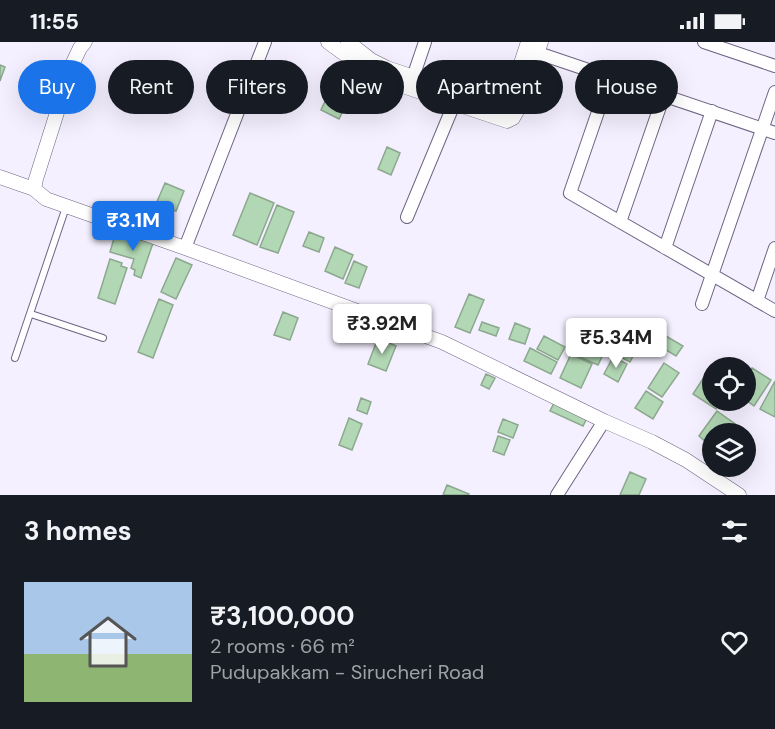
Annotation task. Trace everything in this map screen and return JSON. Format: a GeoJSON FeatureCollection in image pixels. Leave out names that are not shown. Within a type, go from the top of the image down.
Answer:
{"type":"FeatureCollection","features":[{"type":"Feature","properties":{"kind":"street"},"geometry":{"type":"LineString","coordinates":[[34,189],[72,65],[85,42]]}},
{"type":"Feature","properties":{"kind":"street"},"geometry":{"type":"LineString","coordinates":[[185,248],[265,42]]}},
{"type":"Feature","properties":{"kind":"street"},"geometry":{"type":"LineString","coordinates":[[328,42],[369,73],[497,105],[504,105],[510,97],[532,44]]}},
{"type":"Feature","properties":{"kind":"street"},"geometry":{"type":"LineString","coordinates":[[348,42],[378,64],[416,85]]}},
{"type":"Feature","properties":{"kind":"street"},"geometry":{"type":"LineString","coordinates":[[411,83],[425,42]]}},
{"type":"Feature","properties":{"kind":"street"},"geometry":{"type":"LineString","coordinates":[[704,42],[775,66]]}},
{"type":"Feature","properties":{"kind":"street"},"geometry":{"type":"LineString","coordinates":[[532,44],[575,62]]}},
{"type":"Feature","properties":{"kind":"street"},"geometry":{"type":"LineString","coordinates":[[529,60],[532,44]]}},
{"type":"Feature","properties":{"kind":"street"},"geometry":{"type":"LineString","coordinates":[[702,304],[775,92]]}},
{"type":"Feature","properties":{"kind":"street"},"geometry":{"type":"LineString","coordinates":[[678,100],[775,133]]}},
{"type":"Feature","properties":{"kind":"street"},"geometry":{"type":"LineString","coordinates":[[665,248],[712,111]]}},
{"type":"Feature","properties":{"kind":"street"},"geometry":{"type":"LineString","coordinates":[[407,217],[450,114]]}},
{"type":"Feature","properties":{"kind":"street"},"geometry":{"type":"LineString","coordinates":[[483,114],[500,120],[510,120],[514,114]]}},
{"type":"Feature","properties":{"kind":"street"},"geometry":{"type":"LineString","coordinates":[[597,114],[570,193],[775,311]]}},
{"type":"Feature","properties":{"kind":"street"},"geometry":{"type":"LineString","coordinates":[[620,222],[657,114]]}},
{"type":"Feature","properties":{"kind":"street"},"geometry":{"type":"LineString","coordinates":[[0,177],[34,189],[46,200],[442,342],[652,442],[686,460],[739,495]]}},
{"type":"Feature","properties":{"kind":"street"},"geometry":{"type":"LineString","coordinates":[[757,301],[775,248]]}},
{"type":"Feature","properties":{"kind":"street"},"geometry":{"type":"LineString","coordinates":[[557,495],[604,421]]}},
{"type":"Feature","properties":{"kind":"lane"},"geometry":{"type":"LineString","coordinates":[[15,358],[66,207]]}},
{"type":"Feature","properties":{"kind":"lane"},"geometry":{"type":"LineString","coordinates":[[31,314],[103,338]]}},
{"type":"Feature","properties":{"kind":"building"},"geometry":{"type":"Polygon","coordinates":[[[0,65],[5,67],[0,81],[0,65]]]}},
{"type":"Feature","properties":{"kind":"building"},"geometry":{"type":"Polygon","coordinates":[[[329,114],[341,114],[339,119],[329,114]]]}},
{"type":"Feature","properties":{"kind":"building"},"geometry":{"type":"Polygon","coordinates":[[[387,147],[400,153],[391,175],[378,169],[387,147]]]}},
{"type":"Feature","properties":{"kind":"building"},"geometry":{"type":"Polygon","coordinates":[[[165,183],[184,191],[176,211],[156,204],[165,183]]]}},
{"type":"Feature","properties":{"kind":"building"},"geometry":{"type":"Polygon","coordinates":[[[250,193],[274,203],[257,245],[233,235],[250,193]]]}},
{"type":"Feature","properties":{"kind":"building"},"geometry":{"type":"Polygon","coordinates":[[[277,205],[294,212],[278,253],[260,247],[277,205]]]}},
{"type":"Feature","properties":{"kind":"building"},"geometry":{"type":"Polygon","coordinates":[[[309,232],[324,238],[319,252],[303,246],[309,232]]]}},
{"type":"Feature","properties":{"kind":"building"},"geometry":{"type":"Polygon","coordinates":[[[115,235],[135,241],[136,237],[153,243],[141,278],[134,275],[135,270],[131,268],[134,259],[110,252],[115,235]]]}},
{"type":"Feature","properties":{"kind":"building"},"geometry":{"type":"Polygon","coordinates":[[[335,247],[353,255],[343,279],[325,271],[335,247]]]}},
{"type":"Feature","properties":{"kind":"building"},"geometry":{"type":"Polygon","coordinates":[[[176,258],[192,265],[176,299],[161,292],[176,258]]]}},
{"type":"Feature","properties":{"kind":"building"},"geometry":{"type":"Polygon","coordinates":[[[110,259],[122,263],[121,266],[127,268],[115,304],[98,298],[110,259]]]}},
{"type":"Feature","properties":{"kind":"building"},"geometry":{"type":"Polygon","coordinates":[[[354,261],[367,267],[359,288],[345,283],[354,261]]]}},
{"type":"Feature","properties":{"kind":"building"},"geometry":{"type":"Polygon","coordinates":[[[469,294],[484,300],[470,333],[455,327],[469,294]]]}},
{"type":"Feature","properties":{"kind":"building"},"geometry":{"type":"Polygon","coordinates":[[[159,299],[173,305],[153,358],[138,352],[159,299]]]}},
{"type":"Feature","properties":{"kind":"building"},"geometry":{"type":"Polygon","coordinates":[[[283,312],[298,318],[290,340],[274,335],[283,312]]]}},
{"type":"Feature","properties":{"kind":"building"},"geometry":{"type":"Polygon","coordinates":[[[361,318],[370,321],[364,338],[355,334],[361,318]]]}},
{"type":"Feature","properties":{"kind":"building"},"geometry":{"type":"Polygon","coordinates":[[[482,322],[499,328],[496,336],[479,330],[482,322]]]}},
{"type":"Feature","properties":{"kind":"building"},"geometry":{"type":"Polygon","coordinates":[[[515,323],[530,329],[525,344],[509,339],[515,323]]]}},
{"type":"Feature","properties":{"kind":"building"},"geometry":{"type":"Polygon","coordinates":[[[659,332],[683,346],[676,356],[653,342],[659,332]]]}},
{"type":"Feature","properties":{"kind":"building"},"geometry":{"type":"Polygon","coordinates":[[[588,334],[608,344],[598,365],[578,356],[588,334]]]}},
{"type":"Feature","properties":{"kind":"building"},"geometry":{"type":"Polygon","coordinates":[[[624,335],[640,342],[630,362],[615,354],[624,335]]]}},
{"type":"Feature","properties":{"kind":"building"},"geometry":{"type":"Polygon","coordinates":[[[544,336],[565,347],[558,360],[537,349],[544,336]]]}},
{"type":"Feature","properties":{"kind":"building"},"geometry":{"type":"Polygon","coordinates":[[[378,338],[396,346],[386,371],[368,364],[378,338]]]}},
{"type":"Feature","properties":{"kind":"building"},"geometry":{"type":"Polygon","coordinates":[[[530,348],[557,362],[551,374],[524,361],[530,348]]]}},
{"type":"Feature","properties":{"kind":"building"},"geometry":{"type":"Polygon","coordinates":[[[571,354],[592,364],[581,388],[560,378],[571,354]]]}},
{"type":"Feature","properties":{"kind":"building"},"geometry":{"type":"Polygon","coordinates":[[[613,357],[627,364],[618,382],[604,374],[613,357]]]}},
{"type":"Feature","properties":{"kind":"building"},"geometry":{"type":"Polygon","coordinates":[[[664,363],[679,373],[662,397],[648,388],[664,363]]]}},
{"type":"Feature","properties":{"kind":"building"},"geometry":{"type":"Polygon","coordinates":[[[756,371],[771,380],[756,403],[756,371]]]}},
{"type":"Feature","properties":{"kind":"building"},"geometry":{"type":"Polygon","coordinates":[[[486,374],[495,378],[489,389],[481,385],[486,374]]]}},
{"type":"Feature","properties":{"kind":"building"},"geometry":{"type":"Polygon","coordinates":[[[702,380],[702,400],[693,394],[702,380]]]}},
{"type":"Feature","properties":{"kind":"building"},"geometry":{"type":"Polygon","coordinates":[[[775,381],[775,417],[760,409],[775,381]]]}},
{"type":"Feature","properties":{"kind":"building"},"geometry":{"type":"Polygon","coordinates":[[[646,391],[663,402],[653,419],[635,408],[646,391]]]}},
{"type":"Feature","properties":{"kind":"building"},"geometry":{"type":"Polygon","coordinates":[[[361,398],[371,402],[367,414],[357,410],[361,398]]]}},
{"type":"Feature","properties":{"kind":"building"},"geometry":{"type":"Polygon","coordinates":[[[555,401],[588,416],[583,426],[550,411],[555,401]]]}},
{"type":"Feature","properties":{"kind":"building"},"geometry":{"type":"Polygon","coordinates":[[[717,411],[734,423],[708,423],[717,411]]]}},
{"type":"Feature","properties":{"kind":"building"},"geometry":{"type":"Polygon","coordinates":[[[349,418],[362,424],[352,450],[339,445],[349,418]]]}},
{"type":"Feature","properties":{"kind":"building"},"geometry":{"type":"Polygon","coordinates":[[[503,419],[518,425],[513,438],[498,432],[503,419]]]}},
{"type":"Feature","properties":{"kind":"building"},"geometry":{"type":"Polygon","coordinates":[[[498,436],[510,440],[504,455],[493,451],[498,436]]]}},
{"type":"Feature","properties":{"kind":"building"},"geometry":{"type":"Polygon","coordinates":[[[630,472],[646,479],[639,495],[620,495],[630,472]]]}},
{"type":"Feature","properties":{"kind":"building"},"geometry":{"type":"Polygon","coordinates":[[[447,485],[469,494],[443,495],[447,485]]]}}]}
